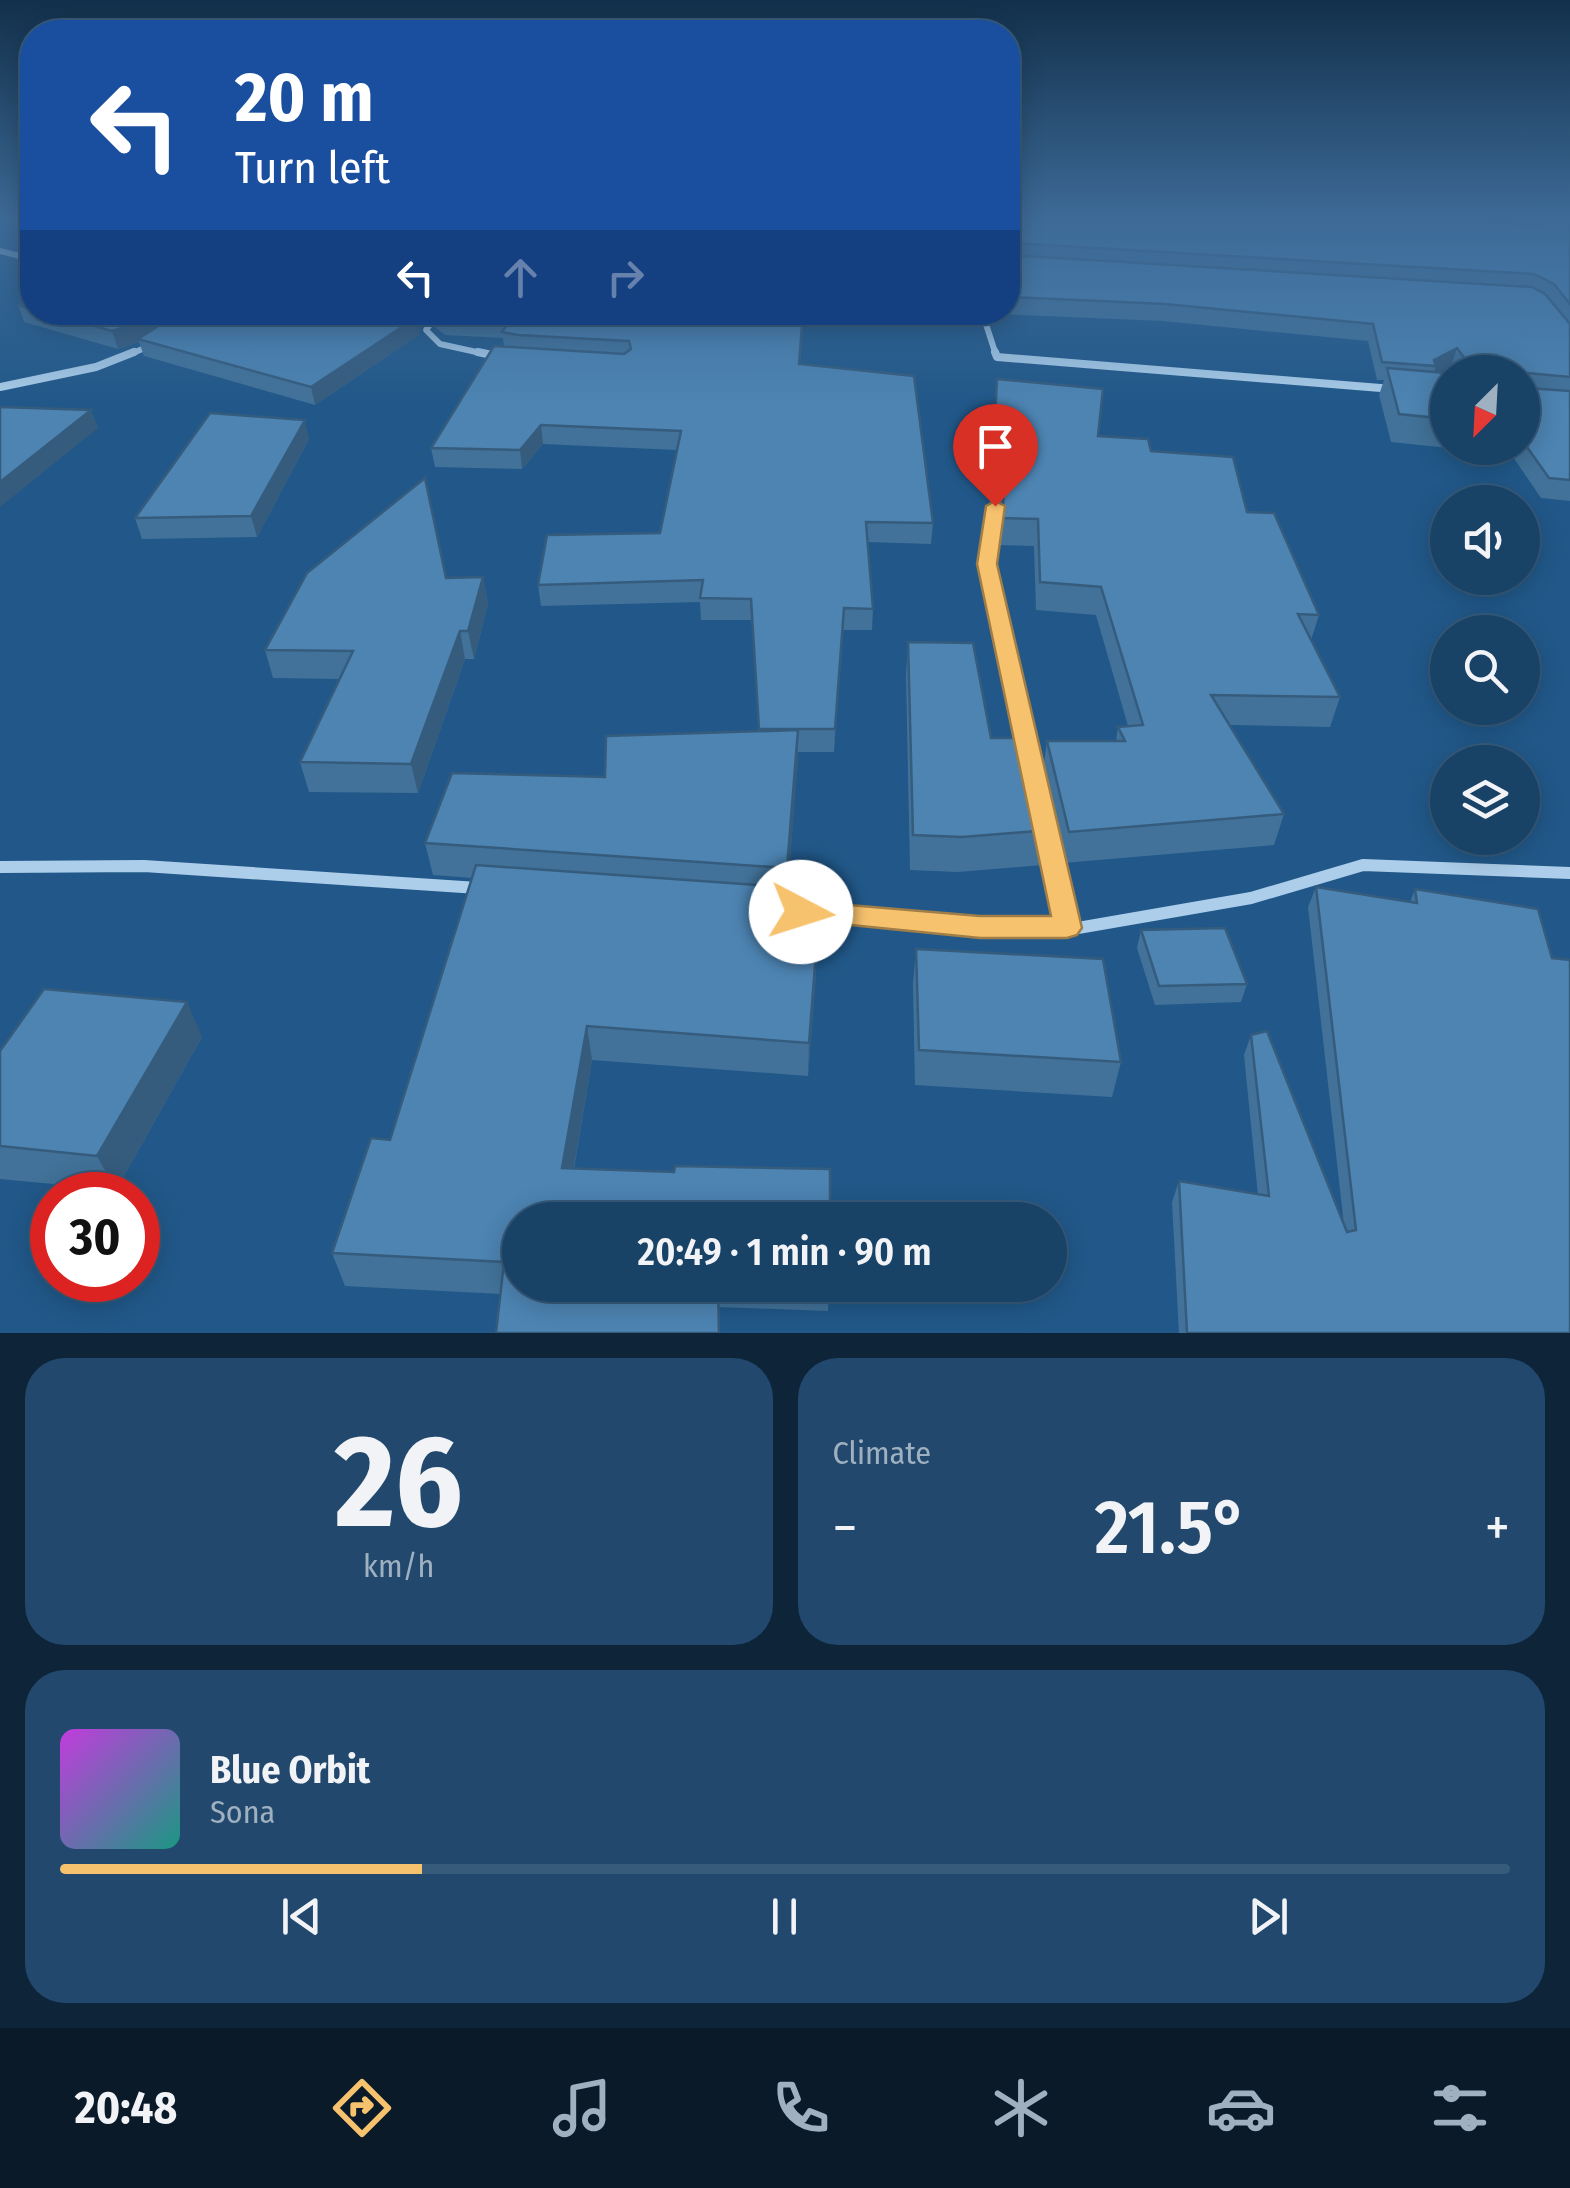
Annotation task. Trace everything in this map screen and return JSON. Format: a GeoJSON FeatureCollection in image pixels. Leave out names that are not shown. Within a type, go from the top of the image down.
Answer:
{"type":"FeatureCollection","features":[{"type":"Feature","properties":{"kind":"street"},"geometry":{"type":"LineString","coordinates":[[430,325],[426,330],[440,344],[510,359]]}},
{"type":"Feature","properties":{"kind":"street"},"geometry":{"type":"LineString","coordinates":[[986,325],[997,356],[1408,390]]}},
{"type":"Feature","properties":{"kind":"street"},"geometry":{"type":"LineString","coordinates":[[0,387],[96,367],[168,335]]}},
{"type":"Feature","properties":{"kind":"street"},"geometry":{"type":"LineString","coordinates":[[995,506],[987,564],[1034,774]]}},
{"type":"Feature","properties":{"kind":"street"},"geometry":{"type":"LineString","coordinates":[[1042,813],[1067,928]]}},
{"type":"Feature","properties":{"kind":"street"},"geometry":{"type":"LineString","coordinates":[[751,907],[980,927],[1067,928],[1251,898],[1363,865],[1570,872]]}},
{"type":"Feature","properties":{"kind":"street"},"geometry":{"type":"LineString","coordinates":[[0,867],[144,866],[496,890]]}},
{"type":"Feature","properties":{"kind":"building"},"geometry":{"type":"Polygon","coordinates":[[[1020,281],[1437,281],[1532,287],[1545,294],[1570,324],[1570,377],[1540,374],[1540,355],[1462,355],[1457,348],[1444,355],[1430,355],[1430,366],[1382,362],[1373,324],[1165,304],[1020,298],[1020,281]]]}},
{"type":"Feature","properties":{"kind":"building"},"geometry":{"type":"Polygon","coordinates":[[[1548,281],[1570,281],[1570,304],[1548,281]]]}},
{"type":"Feature","properties":{"kind":"building"},"geometry":{"type":"Polygon","coordinates":[[[91,325],[132,325],[112,331],[91,325]]]}},
{"type":"Feature","properties":{"kind":"building"},"geometry":{"type":"Polygon","coordinates":[[[160,325],[405,325],[311,387],[138,339],[160,325]]]}},
{"type":"Feature","properties":{"kind":"building"},"geometry":{"type":"Polygon","coordinates":[[[507,325],[802,325],[799,364],[914,376],[933,523],[866,522],[873,609],[844,608],[835,729],[759,729],[751,599],[700,598],[703,580],[538,585],[547,535],[660,533],[681,431],[541,425],[520,450],[431,448],[494,346],[624,354],[631,349],[629,341],[502,332],[507,325]]]}},
{"type":"Feature","properties":{"kind":"building"},"geometry":{"type":"Polygon","coordinates":[[[1387,368],[1430,372],[1430,417],[1399,414],[1387,368]]]}},
{"type":"Feature","properties":{"kind":"building"},"geometry":{"type":"Polygon","coordinates":[[[997,379],[1103,389],[1098,436],[1148,439],[1151,451],[1233,457],[1247,512],[1274,513],[1319,615],[1298,614],[1340,697],[1211,695],[1284,814],[1069,832],[1047,741],[1125,741],[1118,727],[1143,725],[1101,587],[1040,582],[1038,519],[1002,518],[1005,477],[1000,472],[992,475],[997,379]]]}},
{"type":"Feature","properties":{"kind":"building"},"geometry":{"type":"Polygon","coordinates":[[[1540,389],[1570,391],[1570,480],[1549,478],[1540,465],[1540,389]]]}},
{"type":"Feature","properties":{"kind":"building"},"geometry":{"type":"Polygon","coordinates":[[[0,407],[91,410],[0,482],[0,407]]]}},
{"type":"Feature","properties":{"kind":"building"},"geometry":{"type":"Polygon","coordinates":[[[210,413],[305,420],[251,516],[135,518],[210,413]]]}},
{"type":"Feature","properties":{"kind":"building"},"geometry":{"type":"Polygon","coordinates":[[[425,478],[446,578],[483,577],[468,631],[460,631],[411,764],[300,762],[353,651],[265,650],[307,573],[425,478]]]}},
{"type":"Feature","properties":{"kind":"building"},"geometry":{"type":"Polygon","coordinates":[[[908,642],[973,643],[991,738],[1027,738],[1049,830],[962,837],[913,835],[908,642]]]}},
{"type":"Feature","properties":{"kind":"building"},"geometry":{"type":"Polygon","coordinates":[[[798,730],[787,868],[425,843],[452,773],[605,777],[606,736],[798,730]]]}},
{"type":"Feature","properties":{"kind":"building"},"geometry":{"type":"Polygon","coordinates":[[[476,865],[786,887],[782,938],[817,940],[809,1043],[587,1026],[562,1168],[674,1172],[675,1166],[830,1169],[830,1202],[502,1202],[502,1262],[332,1253],[371,1138],[390,1140],[476,865]]]}},
{"type":"Feature","properties":{"kind":"building"},"geometry":{"type":"Polygon","coordinates":[[[1316,887],[1417,903],[1415,889],[1538,909],[1552,958],[1570,960],[1570,1333],[1187,1333],[1179,1181],[1269,1196],[1251,1035],[1267,1031],[1347,1232],[1356,1230],[1316,887]]]}},
{"type":"Feature","properties":{"kind":"building"},"geometry":{"type":"Polygon","coordinates":[[[1225,928],[1247,984],[1159,986],[1141,930],[1225,928]]]}},
{"type":"Feature","properties":{"kind":"building"},"geometry":{"type":"Polygon","coordinates":[[[916,949],[1103,959],[1121,1062],[919,1050],[916,949]]]}},
{"type":"Feature","properties":{"kind":"building"},"geometry":{"type":"Polygon","coordinates":[[[44,989],[187,1002],[97,1156],[0,1146],[0,1051],[44,989]]]}},
{"type":"Feature","properties":{"kind":"building"},"geometry":{"type":"Polygon","coordinates":[[[502,1280],[502,1302],[718,1302],[719,1333],[496,1333],[502,1280]]]}},
{"type":"Feature","properties":{"kind":"route"},"geometry":{"type":"LineString","coordinates":[[801,912],[980,927],[1067,928],[987,564],[995,506]]}}]}
